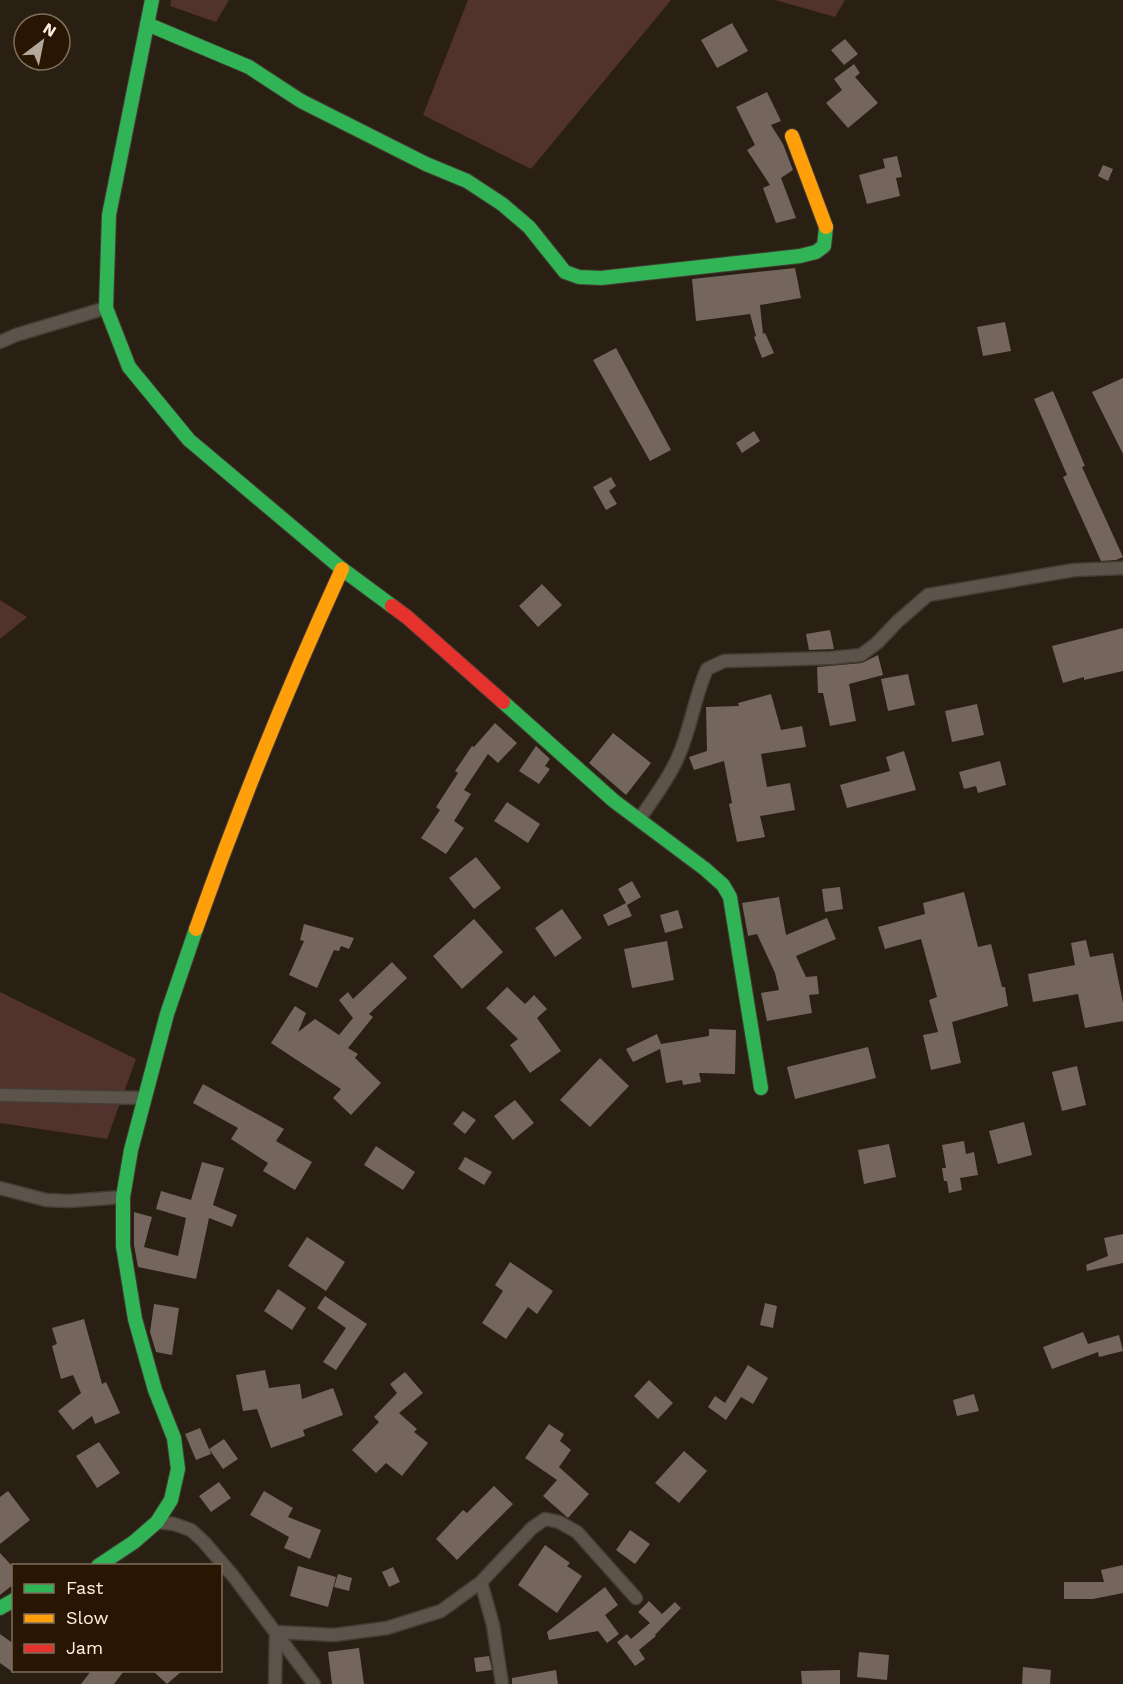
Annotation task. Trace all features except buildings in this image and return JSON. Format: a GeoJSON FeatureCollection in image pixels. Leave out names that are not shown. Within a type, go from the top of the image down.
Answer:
{"type":"FeatureCollection","features":[{"type":"Feature","properties":{"kind":"street"},"geometry":{"type":"LineString","coordinates":[[152,0],[124,128],[110,215],[106,308],[129,367],[189,440],[342,569],[407,617],[614,801],[723,885],[730,897],[761,1088]]}},
{"type":"Feature","properties":{"kind":"street"},"geometry":{"type":"LineString","coordinates":[[147,24],[249,66],[317,110],[426,164],[467,181],[502,204],[529,227],[553,260],[565,272],[579,277],[601,278],[816,252],[824,246],[827,229],[792,136]]}},
{"type":"Feature","properties":{"kind":"street"},"geometry":{"type":"LineString","coordinates":[[0,342],[106,308]]}},
{"type":"Feature","properties":{"kind":"street"},"geometry":{"type":"LineString","coordinates":[[639,820],[678,758],[691,720],[698,689],[707,669],[724,660],[831,658],[861,654],[878,643],[898,621],[928,595],[1074,570],[1123,568]]}},
{"type":"Feature","properties":{"kind":"street"},"geometry":{"type":"LineString","coordinates":[[101,1564],[134,1542],[157,1522],[171,1500],[178,1469],[174,1438],[155,1389],[135,1319],[123,1246],[123,1197],[131,1150],[167,1014],[223,853],[301,658],[342,569]]}},
{"type":"Feature","properties":{"kind":"street"},"geometry":{"type":"LineString","coordinates":[[0,1095],[144,1098]]}},
{"type":"Feature","properties":{"kind":"street"},"geometry":{"type":"LineString","coordinates":[[0,1188],[45,1200],[69,1201],[123,1197]]}},
{"type":"Feature","properties":{"kind":"street"},"geometry":{"type":"LineString","coordinates":[[276,1632],[334,1635],[387,1628],[441,1611],[481,1582],[532,1528],[544,1520],[559,1522],[577,1532],[636,1598]]}},
{"type":"Feature","properties":{"kind":"street"},"geometry":{"type":"LineString","coordinates":[[157,1522],[174,1524],[191,1530],[234,1577],[314,1684]]}},
{"type":"Feature","properties":{"kind":"street"},"geometry":{"type":"LineString","coordinates":[[481,1582],[493,1625],[502,1684]]}},
{"type":"Feature","properties":{"kind":"street"},"geometry":{"type":"LineString","coordinates":[[275,1684],[276,1632]]}},
{"type":"Feature","properties":{"kind":"shaded area"},"geometry":{"type":"Polygon","coordinates":[[[171,0],[229,0],[216,22],[170,6],[171,0]]]}},
{"type":"Feature","properties":{"kind":"shaded area"},"geometry":{"type":"Polygon","coordinates":[[[468,0],[671,0],[531,169],[423,115],[468,0]]]}},
{"type":"Feature","properties":{"kind":"shaded area"},"geometry":{"type":"Polygon","coordinates":[[[775,0],[845,0],[835,17],[775,0]]]}},
{"type":"Feature","properties":{"kind":"shaded area"},"geometry":{"type":"Polygon","coordinates":[[[0,600],[27,617],[0,639],[0,600]]]}},
{"type":"Feature","properties":{"kind":"shaded area"},"geometry":{"type":"Polygon","coordinates":[[[0,992],[136,1059],[107,1139],[0,1123],[0,992]]]}},
{"type":"Feature","properties":{"kind":"traffic: fast"},"geometry":{"type":"LineString","coordinates":[[152,0],[109,215],[106,308],[129,367],[189,440],[342,569],[392,606]]}},
{"type":"Feature","properties":{"kind":"traffic: fast"},"geometry":{"type":"LineString","coordinates":[[147,24],[249,67],[301,101],[426,164],[467,181],[502,204],[529,227],[565,272],[579,277],[601,278],[800,256],[816,252],[824,246],[826,227]]}},
{"type":"Feature","properties":{"kind":"traffic: fast"},"geometry":{"type":"LineString","coordinates":[[503,702],[614,801],[723,885],[730,897],[761,1088]]}},
{"type":"Feature","properties":{"kind":"traffic: fast"},"geometry":{"type":"LineString","coordinates":[[101,1564],[134,1542],[157,1522],[171,1500],[178,1469],[174,1438],[155,1390],[135,1319],[123,1246],[123,1197],[131,1150],[167,1014],[196,929]]}},
{"type":"Feature","properties":{"kind":"traffic: fast"},"geometry":{"type":"LineString","coordinates":[[0,1608],[12,1601]]}},
{"type":"Feature","properties":{"kind":"traffic: slow"},"geometry":{"type":"LineString","coordinates":[[792,136],[826,227]]}},
{"type":"Feature","properties":{"kind":"traffic: slow"},"geometry":{"type":"LineString","coordinates":[[196,929],[265,748],[342,569]]}},
{"type":"Feature","properties":{"kind":"traffic: jam"},"geometry":{"type":"LineString","coordinates":[[392,606],[503,702]]}}]}
